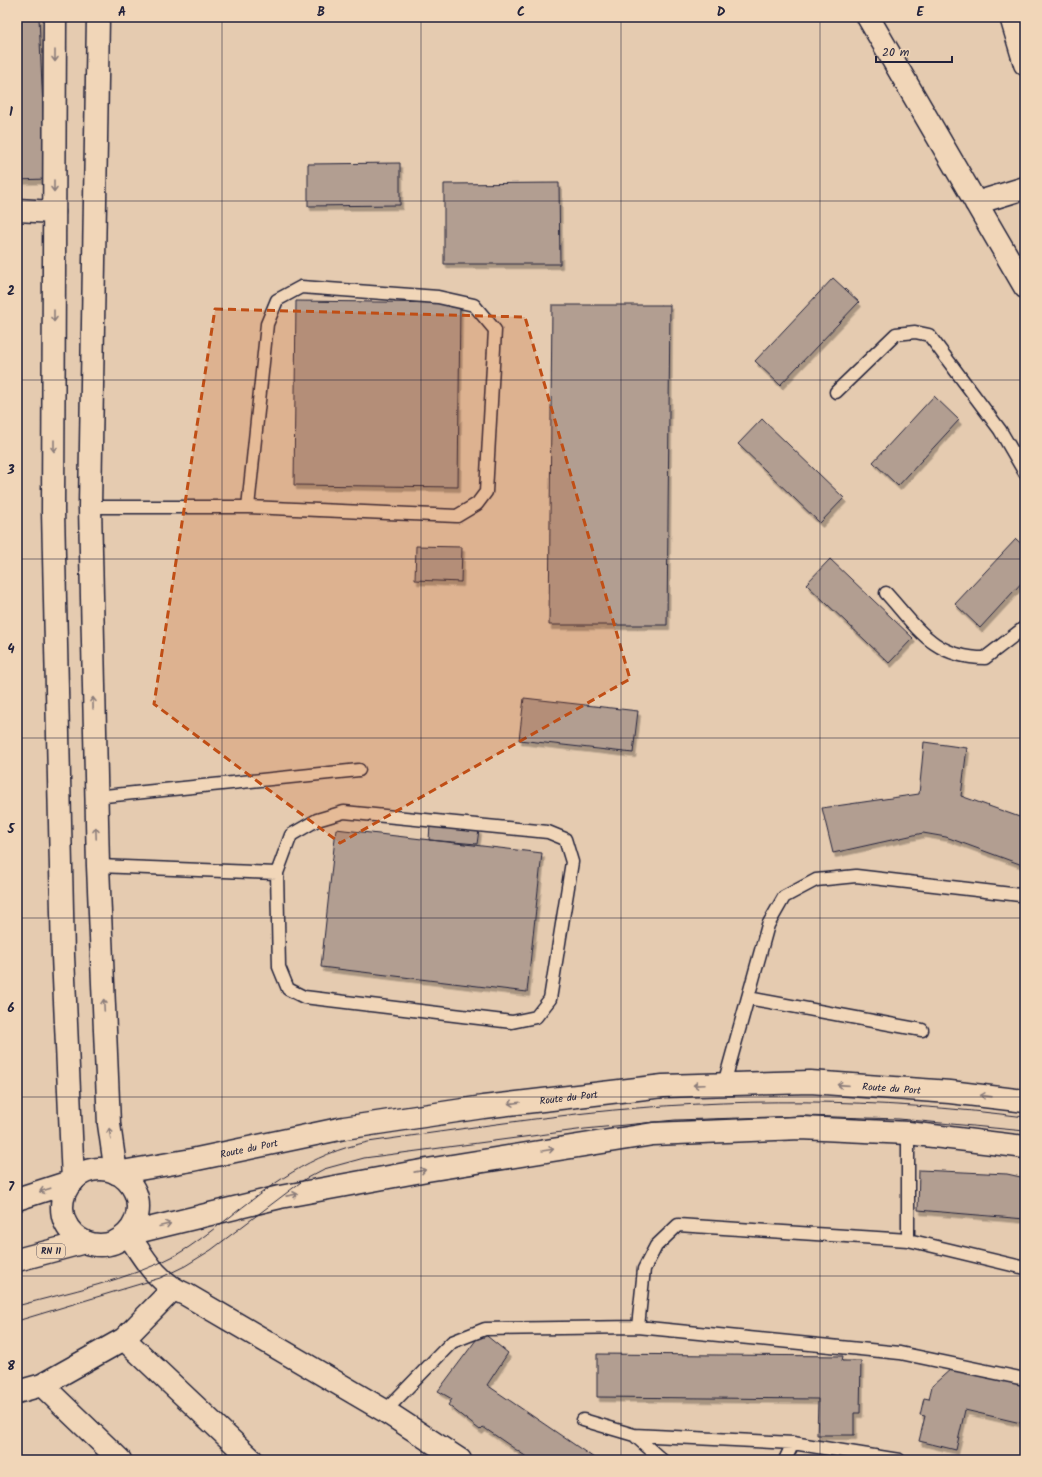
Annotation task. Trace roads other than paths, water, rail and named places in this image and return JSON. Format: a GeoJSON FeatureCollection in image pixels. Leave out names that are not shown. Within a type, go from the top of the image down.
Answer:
{"type":"FeatureCollection","features":[{"type":"Feature","properties":{"kind":"main road"},"geometry":{"type":"LineString","coordinates":[[55,17],[53,511],[63,956],[73,1181]]}},
{"type":"Feature","properties":{"kind":"main road"},"geometry":{"type":"LineString","coordinates":[[98,17],[90,507],[95,797],[109,1124],[116,1173]]}},
{"type":"Feature","properties":{"kind":"main road"},"geometry":{"type":"LineString","coordinates":[[868,17],[1025,287]]}},
{"type":"Feature","properties":{"kind":"main road"},"geometry":{"type":"LineString","coordinates":[[1011,17],[1025,64]]}},
{"type":"Feature","properties":{"kind":"main road"},"geometry":{"type":"LineString","coordinates":[[976,203],[1025,188]]}},
{"type":"Feature","properties":{"kind":"main road"},"geometry":{"type":"LineString","coordinates":[[17,210],[54,212]]}},
{"type":"Feature","properties":{"kind":"main road","name":"Route du Port"},"geometry":{"type":"LineString","coordinates":[[116,1173],[192,1160],[344,1128],[483,1107],[663,1086],[810,1082],[950,1092],[1025,1101]]}},
{"type":"Feature","properties":{"kind":"main road"},"geometry":{"type":"LineString","coordinates":[[128,1234],[138,1213],[138,1201],[134,1189],[126,1180],[116,1173],[105,1169],[93,1170],[82,1174],[73,1181],[66,1191],[63,1203],[63,1215],[67,1226],[75,1236],[85,1242],[96,1245],[108,1245],[118,1241],[128,1234],[287,1196],[427,1170],[653,1134],[801,1128],[908,1134],[1025,1147]]}},
{"type":"Feature","properties":{"kind":"main road"},"geometry":{"type":"LineString","coordinates":[[18,1198],[73,1181]]}},
{"type":"Feature","properties":{"kind":"main road"},"geometry":{"type":"LineString","coordinates":[[128,1234],[150,1267],[173,1289],[187,1295],[385,1411],[460,1460]]}},
{"type":"Feature","properties":{"kind":"main road","name":"RN 11"},"geometry":{"type":"LineString","coordinates":[[17,1260],[85,1242]]}},
{"type":"Feature","properties":{"kind":"main road"},"geometry":{"type":"LineString","coordinates":[[17,1392],[42,1385],[124,1339],[173,1289]]}},
{"type":"Feature","properties":{"kind":"main road"},"geometry":{"type":"LineString","coordinates":[[124,1339],[252,1460]]}},
{"type":"Feature","properties":{"kind":"main road"},"geometry":{"type":"LineString","coordinates":[[42,1385],[120,1460]]}},
{"type":"Feature","properties":{"kind":"lane"},"geometry":{"type":"LineString","coordinates":[[90,507],[248,507],[457,516],[477,504],[486,492],[495,330],[474,305],[438,297],[301,287],[277,300],[267,324],[248,507]]}},
{"type":"Feature","properties":{"kind":"lane"},"geometry":{"type":"LineString","coordinates":[[836,392],[896,334],[915,332],[928,335],[1000,430],[1025,473]]}},
{"type":"Feature","properties":{"kind":"lane"},"geometry":{"type":"LineString","coordinates":[[886,593],[931,643],[949,653],[959,656],[985,658],[1025,626]]}},
{"type":"Feature","properties":{"kind":"lane"},"geometry":{"type":"LineString","coordinates":[[95,797],[359,770]]}},
{"type":"Feature","properties":{"kind":"lane"},"geometry":{"type":"LineString","coordinates":[[344,812],[548,832],[565,840],[572,862],[550,999],[536,1017],[512,1022],[304,997],[288,989],[279,967],[277,873],[292,834],[317,820],[344,812]]}},
{"type":"Feature","properties":{"kind":"lane"},"geometry":{"type":"LineString","coordinates":[[98,866],[277,873]]}},
{"type":"Feature","properties":{"kind":"lane"},"geometry":{"type":"LineString","coordinates":[[724,1084],[768,925],[784,897],[816,880],[856,876],[1020,894]]}},
{"type":"Feature","properties":{"kind":"lane"},"geometry":{"type":"LineString","coordinates":[[748,998],[922,1030]]}},
{"type":"Feature","properties":{"kind":"lane"},"geometry":{"type":"LineString","coordinates":[[908,1134],[908,1240]]}},
{"type":"Feature","properties":{"kind":"lane"},"geometry":{"type":"LineString","coordinates":[[638,1327],[644,1270],[656,1246],[678,1225],[908,1240],[1025,1268]]}},
{"type":"Feature","properties":{"kind":"lane"},"geometry":{"type":"LineString","coordinates":[[385,1411],[452,1342],[486,1329],[638,1327],[900,1353],[1025,1379]]}},
{"type":"Feature","properties":{"kind":"lane"},"geometry":{"type":"LineString","coordinates":[[583,1420],[634,1435],[793,1442],[899,1460]]}},
{"type":"Feature","properties":{"kind":"lane"},"geometry":{"type":"LineString","coordinates":[[634,1435],[662,1460]]}},
{"type":"Feature","properties":{"kind":"lane"},"geometry":{"type":"LineString","coordinates":[[786,1460],[793,1442]]}},
{"type":"Feature","properties":{"kind":"tram line"},"geometry":{"type":"LineString","coordinates":[[17,1306],[98,1285],[158,1264],[189,1247],[292,1172],[328,1154],[347,1147],[368,1142],[558,1116],[695,1104],[750,1102],[860,1103],[915,1106],[1025,1117]]}},
{"type":"Feature","properties":{"kind":"tram line"},"geometry":{"type":"LineString","coordinates":[[17,1321],[160,1278],[185,1266],[211,1250],[305,1179],[324,1169],[364,1158],[585,1129],[675,1120],[804,1116],[899,1119],[1025,1131]]}}]}
